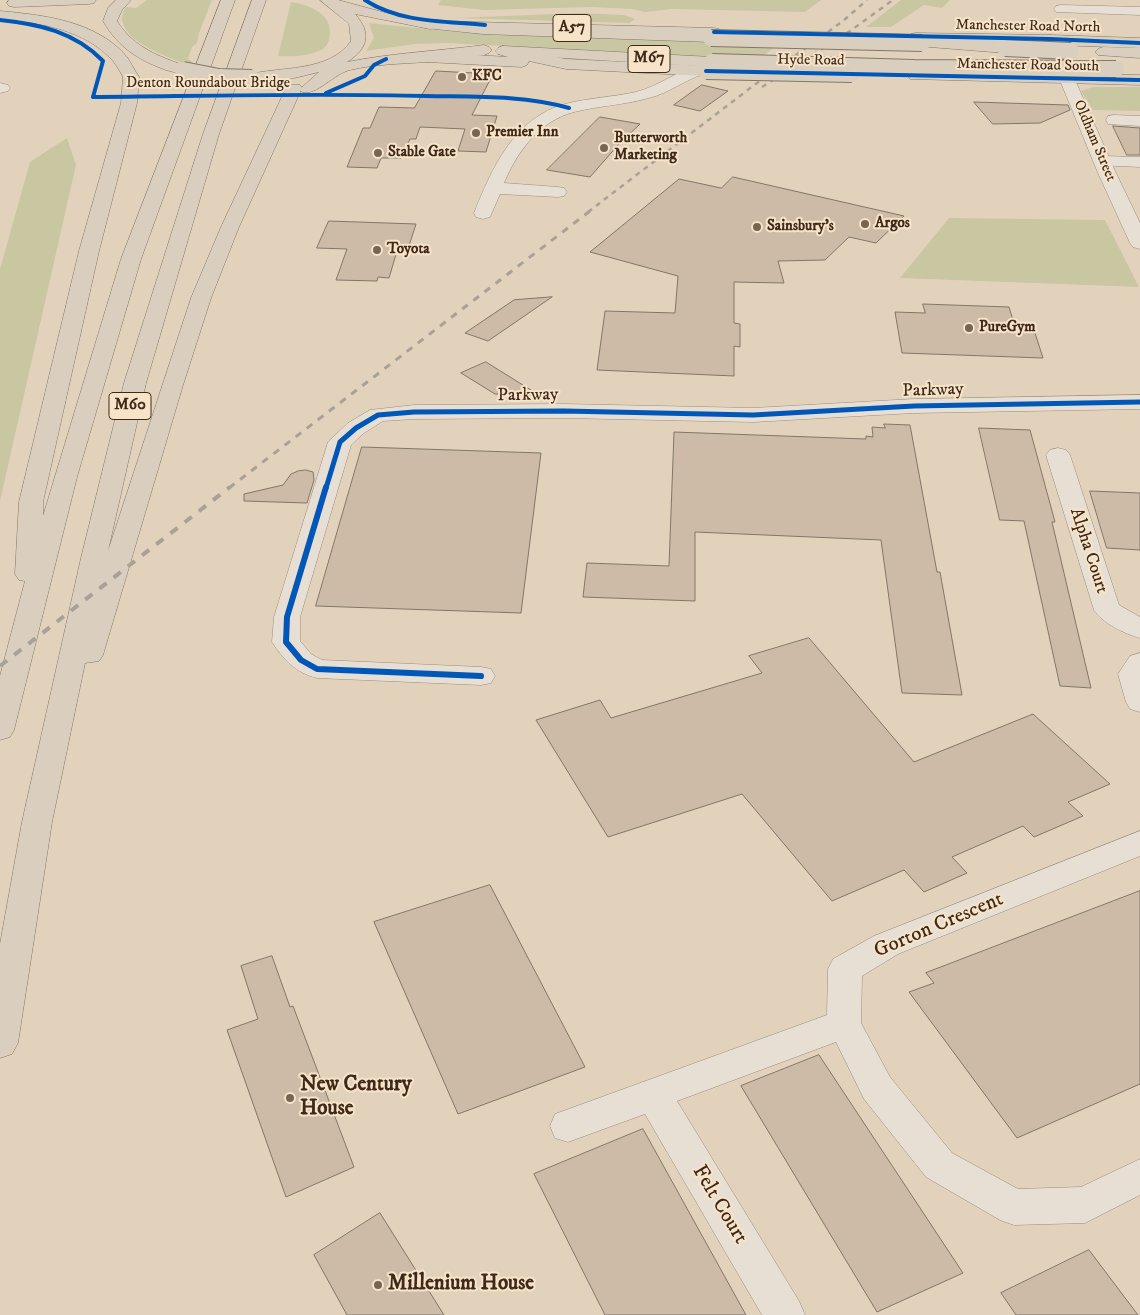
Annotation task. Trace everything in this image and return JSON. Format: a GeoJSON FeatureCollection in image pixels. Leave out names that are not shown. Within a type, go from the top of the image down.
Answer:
{"type":"FeatureCollection","features":[{"type":"Feature","properties":{"kind":"main road"},"geometry":{"type":"LineString","coordinates":[[0,3],[89,0]]}},
{"type":"Feature","properties":{"kind":"main road"},"geometry":{"type":"LineString","coordinates":[[124,0],[114,8],[110,21],[114,29],[150,74],[183,70],[219,77],[252,78],[279,76],[330,65]]}},
{"type":"Feature","properties":{"kind":"main road","name":"M60"},"geometry":{"type":"LineString","coordinates":[[0,730],[65,477],[132,258],[228,0]]}},
{"type":"Feature","properties":{"kind":"main road","name":"M60"},"geometry":{"type":"LineString","coordinates":[[0,1043],[38,822],[94,558],[135,383],[211,134],[259,0]]}},
{"type":"Feature","properties":{"kind":"main road"},"geometry":{"type":"LineString","coordinates":[[355,0],[390,18]]}},
{"type":"Feature","properties":{"kind":"main road"},"geometry":{"type":"LineString","coordinates":[[332,2],[390,18]]}},
{"type":"Feature","properties":{"kind":"main road"},"geometry":{"type":"LineString","coordinates":[[332,2],[355,22],[360,34],[358,44],[349,57]]}},
{"type":"Feature","properties":{"kind":"main road"},"geometry":{"type":"LineString","coordinates":[[0,11],[51,16],[93,30],[129,47]]}},
{"type":"Feature","properties":{"kind":"main road","name":"M60"},"geometry":{"type":"LineString","coordinates":[[0,15],[34,18],[61,24],[83,32],[96,39],[122,60],[131,76],[129,103],[89,251],[31,502],[26,626]]}},
{"type":"Feature","properties":{"kind":"main road","name":"M67"},"geometry":{"type":"LineString","coordinates":[[390,18],[472,30],[712,35],[1140,53]]}},
{"type":"Feature","properties":{"kind":"main road","name":"Hyde Road"},"geometry":{"type":"LineString","coordinates":[[712,35],[916,37]]}},
{"type":"Feature","properties":{"kind":"main road","name":"Manchester Road North"},"geometry":{"type":"LineString","coordinates":[[916,37],[1050,39],[1140,43]]}},
{"type":"Feature","properties":{"kind":"main road","name":"Hyde Road"},"geometry":{"type":"LineString","coordinates":[[330,65],[349,57],[410,48],[434,47],[503,51],[566,64],[916,76]]}},
{"type":"Feature","properties":{"kind":"main road","name":"A57"},"geometry":{"type":"LineString","coordinates":[[297,93],[325,75],[343,67],[386,59],[427,57],[484,50]]}},
{"type":"Feature","properties":{"kind":"main road","name":"M67"},"geometry":{"type":"LineString","coordinates":[[503,51],[706,68],[1140,69]]}},
{"type":"Feature","properties":{"kind":"main road","name":"A57"},"geometry":{"type":"LineString","coordinates":[[427,57],[566,64]]}},
{"type":"Feature","properties":{"kind":"main road"},"geometry":{"type":"LineString","coordinates":[[297,93],[307,76],[330,65]]}},
{"type":"Feature","properties":{"kind":"main road","name":"M60"},"geometry":{"type":"LineString","coordinates":[[120,140],[150,74]]}},
{"type":"Feature","properties":{"kind":"main road","name":"Manchester Road South"},"geometry":{"type":"LineString","coordinates":[[916,76],[1140,80]]}},
{"type":"Feature","properties":{"kind":"main road","name":"M60"},"geometry":{"type":"LineString","coordinates":[[38,822],[172,385],[202,298],[230,228],[297,93]]}},
{"type":"Feature","properties":{"kind":"street"},"geometry":{"type":"LineString","coordinates":[[1061,9],[1140,11]]}},
{"type":"Feature","properties":{"kind":"street","name":"Oldham Street"},"geometry":{"type":"LineString","coordinates":[[1050,39],[1102,161],[1135,225],[1140,243]]}},
{"type":"Feature","properties":{"kind":"street"},"geometry":{"type":"LineString","coordinates":[[650,68],[668,78],[664,88]]}},
{"type":"Feature","properties":{"kind":"street"},"geometry":{"type":"LineString","coordinates":[[482,213],[516,144],[523,135],[542,120],[556,111],[649,93],[664,88],[687,73],[706,68]]}},
{"type":"Feature","properties":{"kind":"street"},"geometry":{"type":"LineString","coordinates":[[1114,120],[1140,121]]}},
{"type":"Feature","properties":{"kind":"street"},"geometry":{"type":"LineString","coordinates":[[1102,161],[1140,162]]}},
{"type":"Feature","properties":{"kind":"street"},"geometry":{"type":"LineString","coordinates":[[493,188],[558,192]]}},
{"type":"Feature","properties":{"kind":"street","name":"Parkway"},"geometry":{"type":"LineString","coordinates":[[481,676],[317,669],[301,660],[286,642],[287,618],[340,442],[356,428],[378,415],[414,412],[564,411],[753,415],[914,406],[1140,402]]}},
{"type":"Feature","properties":{"kind":"street","name":"Alpha Court"},"geometry":{"type":"LineString","coordinates":[[1058,455],[1107,610],[1140,629]]}},
{"type":"Feature","properties":{"kind":"street"},"geometry":{"type":"LineString","coordinates":[[1140,662],[1132,674],[1140,702]]}},
{"type":"Feature","properties":{"kind":"street","name":"Gorton Crescent"},"geometry":{"type":"LineString","coordinates":[[1140,843],[886,944],[845,969],[844,1024],[877,1088],[939,1165],[1014,1207],[1085,1205],[1140,1176]]}},
{"type":"Feature","properties":{"kind":"street"},"geometry":{"type":"LineString","coordinates":[[568,1126],[844,1024]]}},
{"type":"Feature","properties":{"kind":"street","name":"Felt Court"},"geometry":{"type":"LineString","coordinates":[[653,1094],[785,1315]]}},
{"type":"Feature","properties":{"kind":"shaded area"},"geometry":{"type":"Polygon","coordinates":[[[147,0],[212,0],[197,43],[192,47],[188,59],[193,62],[187,64],[155,51],[132,36],[125,27],[122,18],[126,7],[136,8],[147,0]]]}},
{"type":"Feature","properties":{"kind":"shaded area"},"geometry":{"type":"Polygon","coordinates":[[[441,0],[821,0],[805,12],[672,9],[645,12],[632,9],[592,7],[484,10],[438,5],[441,0]]]}},
{"type":"Feature","properties":{"kind":"shaded area"},"geometry":{"type":"Polygon","coordinates":[[[901,0],[950,0],[942,8],[924,5],[891,27],[866,27],[901,0]]]}},
{"type":"Feature","properties":{"kind":"shaded area"},"geometry":{"type":"Polygon","coordinates":[[[291,2],[305,5],[318,11],[327,20],[330,36],[328,43],[323,49],[306,55],[278,56],[291,2]]]}},
{"type":"Feature","properties":{"kind":"shaded area"},"geometry":{"type":"Polygon","coordinates":[[[578,13],[624,15],[635,19],[629,23],[456,18],[578,13]]]}},
{"type":"Feature","properties":{"kind":"shaded area"},"geometry":{"type":"Polygon","coordinates":[[[369,23],[457,32],[781,42],[758,60],[448,43],[415,44],[366,51],[374,38],[369,23]]]}},
{"type":"Feature","properties":{"kind":"shaded area"},"geometry":{"type":"Polygon","coordinates":[[[1093,87],[1140,87],[1140,111],[1093,110],[1081,91],[1093,87]]]}},
{"type":"Feature","properties":{"kind":"shaded area"},"geometry":{"type":"Polygon","coordinates":[[[67,138],[76,165],[0,501],[0,269],[30,162],[67,138]]]}},
{"type":"Feature","properties":{"kind":"shaded area"},"geometry":{"type":"Polygon","coordinates":[[[949,218],[1105,220],[1139,287],[900,278],[949,218]]]}},
{"type":"Feature","properties":{"kind":"building"},"geometry":{"type":"Polygon","coordinates":[[[436,71],[493,74],[472,115],[497,116],[486,152],[458,151],[465,129],[420,127],[416,139],[410,139],[401,158],[381,158],[377,168],[347,167],[363,128],[370,128],[379,107],[414,108],[436,71]]]}},
{"type":"Feature","properties":{"kind":"building"},"geometry":{"type":"Polygon","coordinates":[[[702,85],[728,91],[700,111],[674,105],[702,85]]]}},
{"type":"Feature","properties":{"kind":"building"},"geometry":{"type":"Polygon","coordinates":[[[974,102],[1068,105],[1070,110],[1040,123],[993,124],[974,102]]]}},
{"type":"Feature","properties":{"kind":"building"},"geometry":{"type":"Polygon","coordinates":[[[600,117],[640,124],[619,144],[590,177],[547,170],[600,117]]]}},
{"type":"Feature","properties":{"kind":"building"},"geometry":{"type":"Polygon","coordinates":[[[1113,126],[1140,128],[1140,155],[1127,155],[1113,126]]]}},
{"type":"Feature","properties":{"kind":"building","name":"Sainsbury's"},"geometry":{"type":"Polygon","coordinates":[[[733,177],[904,216],[876,243],[849,237],[825,260],[778,261],[784,283],[734,282],[734,323],[740,324],[740,347],[734,346],[734,376],[597,370],[605,311],[675,313],[678,276],[590,252],[679,179],[721,188],[733,177]]]}},
{"type":"Feature","properties":{"kind":"building","name":"Toyota"},"geometry":{"type":"Polygon","coordinates":[[[329,221],[416,224],[407,252],[397,251],[389,278],[378,277],[377,281],[336,280],[347,249],[317,248],[329,221]]]}},
{"type":"Feature","properties":{"kind":"building"},"geometry":{"type":"Polygon","coordinates":[[[552,297],[488,341],[465,333],[514,300],[552,297]]]}},
{"type":"Feature","properties":{"kind":"building"},"geometry":{"type":"Polygon","coordinates":[[[923,304],[1009,307],[1016,330],[1034,330],[1043,358],[902,353],[895,312],[925,313],[923,304]]]}},
{"type":"Feature","properties":{"kind":"building"},"geometry":{"type":"Polygon","coordinates":[[[486,362],[539,395],[495,394],[461,373],[486,362]]]}},
{"type":"Feature","properties":{"kind":"building"},"geometry":{"type":"Polygon","coordinates":[[[884,424],[910,425],[937,572],[940,572],[962,695],[902,693],[881,540],[695,532],[695,601],[583,597],[587,563],[669,566],[674,432],[866,439],[866,436],[873,437],[872,427],[885,428],[884,424]]]}},
{"type":"Feature","properties":{"kind":"building"},"geometry":{"type":"Polygon","coordinates":[[[979,428],[1030,430],[1055,522],[1052,522],[1091,688],[1060,686],[1024,521],[1000,520],[979,428]]]}},
{"type":"Feature","properties":{"kind":"building"},"geometry":{"type":"Polygon","coordinates":[[[362,447],[541,453],[521,613],[316,606],[362,447]]]}},
{"type":"Feature","properties":{"kind":"building"},"geometry":{"type":"Polygon","coordinates":[[[306,470],[313,472],[314,480],[307,503],[244,501],[244,494],[283,485],[291,474],[306,470]]]}},
{"type":"Feature","properties":{"kind":"building"},"geometry":{"type":"Polygon","coordinates":[[[1090,491],[1140,493],[1140,550],[1107,548],[1090,491]]]}},
{"type":"Feature","properties":{"kind":"building"},"geometry":{"type":"Polygon","coordinates":[[[809,638],[914,762],[1033,714],[1110,784],[1068,802],[1083,816],[1034,837],[1023,826],[952,857],[967,873],[924,892],[904,870],[832,901],[742,794],[608,837],[536,720],[600,700],[611,718],[762,673],[749,656],[809,638]]]}},
{"type":"Feature","properties":{"kind":"building"},"geometry":{"type":"Polygon","coordinates":[[[490,885],[585,1067],[458,1114],[374,922],[490,885]]]}},
{"type":"Feature","properties":{"kind":"building"},"geometry":{"type":"Polygon","coordinates":[[[1140,891],[1140,1084],[1017,1138],[909,992],[934,983],[926,973],[1140,891]]]}},
{"type":"Feature","properties":{"kind":"building","name":"New Century House"},"geometry":{"type":"Polygon","coordinates":[[[272,956],[290,1007],[293,1006],[354,1167],[286,1197],[227,1030],[258,1019],[241,966],[272,956]]]}},
{"type":"Feature","properties":{"kind":"building"},"geometry":{"type":"Polygon","coordinates":[[[819,1055],[963,1273],[877,1312],[741,1086],[819,1055]]]}},
{"type":"Feature","properties":{"kind":"building"},"geometry":{"type":"Polygon","coordinates":[[[643,1129],[746,1315],[605,1315],[534,1174],[643,1129]]]}},
{"type":"Feature","properties":{"kind":"building","name":"Millenium House"},"geometry":{"type":"Polygon","coordinates":[[[380,1213],[444,1315],[347,1315],[314,1255],[380,1213]]]}},
{"type":"Feature","properties":{"kind":"building"},"geometry":{"type":"Polygon","coordinates":[[[1089,1250],[1138,1315],[1016,1315],[1001,1293],[1089,1250]]]}},
{"type":"Feature","properties":{"kind":"railway"},"geometry":{"type":"LineString","coordinates":[[588,212],[753,86],[843,21],[867,0]]}},
{"type":"Feature","properties":{"kind":"railway"},"geometry":{"type":"LineString","coordinates":[[762,87],[850,31],[893,0]]}},
{"type":"Feature","properties":{"kind":"railway"},"geometry":{"type":"LineString","coordinates":[[229,488],[590,211]]}},
{"type":"Feature","properties":{"kind":"railway"},"geometry":{"type":"LineString","coordinates":[[0,666],[230,487]]}},
{"type":"Feature","properties":{"kind":"cycle path"},"geometry":{"type":"LineString","coordinates":[[365,0],[375,7],[405,16],[485,25]]}},
{"type":"Feature","properties":{"kind":"cycle path","name":"Denton Roundabout Bridge"},"geometry":{"type":"LineString","coordinates":[[0,20],[29,23],[56,30],[82,42],[93,51],[103,61],[93,97],[391,95],[497,98],[548,102],[569,108]]}},
{"type":"Feature","properties":{"kind":"cycle path"},"geometry":{"type":"LineString","coordinates":[[714,32],[1050,39],[1140,43]]}},
{"type":"Feature","properties":{"kind":"cycle path"},"geometry":{"type":"LineString","coordinates":[[326,93],[365,76],[374,65],[386,59]]}},
{"type":"Feature","properties":{"kind":"cycle path"},"geometry":{"type":"LineString","coordinates":[[706,71],[1140,80]]}},
{"type":"Feature","properties":{"kind":"cycle path"},"geometry":{"type":"LineString","coordinates":[[481,676],[317,669],[301,660],[286,642],[287,617],[340,442],[356,428],[378,415],[414,412],[564,411],[753,415],[914,406],[1140,402]]}},
{"type":"Feature","properties":{"kind":"place","name":"KFC"},"geometry":{"type":"Point","coordinates":[462,77]}},
{"type":"Feature","properties":{"kind":"place","name":"Premier Inn"},"geometry":{"type":"Point","coordinates":[476,133]}},
{"type":"Feature","properties":{"kind":"place","name":"Butterworth Marketing"},"geometry":{"type":"Point","coordinates":[604,148]}},
{"type":"Feature","properties":{"kind":"place","name":"Stable Gate"},"geometry":{"type":"Point","coordinates":[378,153]}},
{"type":"Feature","properties":{"kind":"place","name":"Argos"},"geometry":{"type":"Point","coordinates":[865,224]}},
{"type":"Feature","properties":{"kind":"place","name":"Sainsbury's"},"geometry":{"type":"Point","coordinates":[757,227]}},
{"type":"Feature","properties":{"kind":"place","name":"Toyota"},"geometry":{"type":"Point","coordinates":[377,250]}},
{"type":"Feature","properties":{"kind":"place","name":"PureGym"},"geometry":{"type":"Point","coordinates":[969,328]}},
{"type":"Feature","properties":{"kind":"place","name":"New Century House"},"geometry":{"type":"Point","coordinates":[290,1098]}},
{"type":"Feature","properties":{"kind":"place","name":"Millenium House"},"geometry":{"type":"Point","coordinates":[378,1285]}}]}
